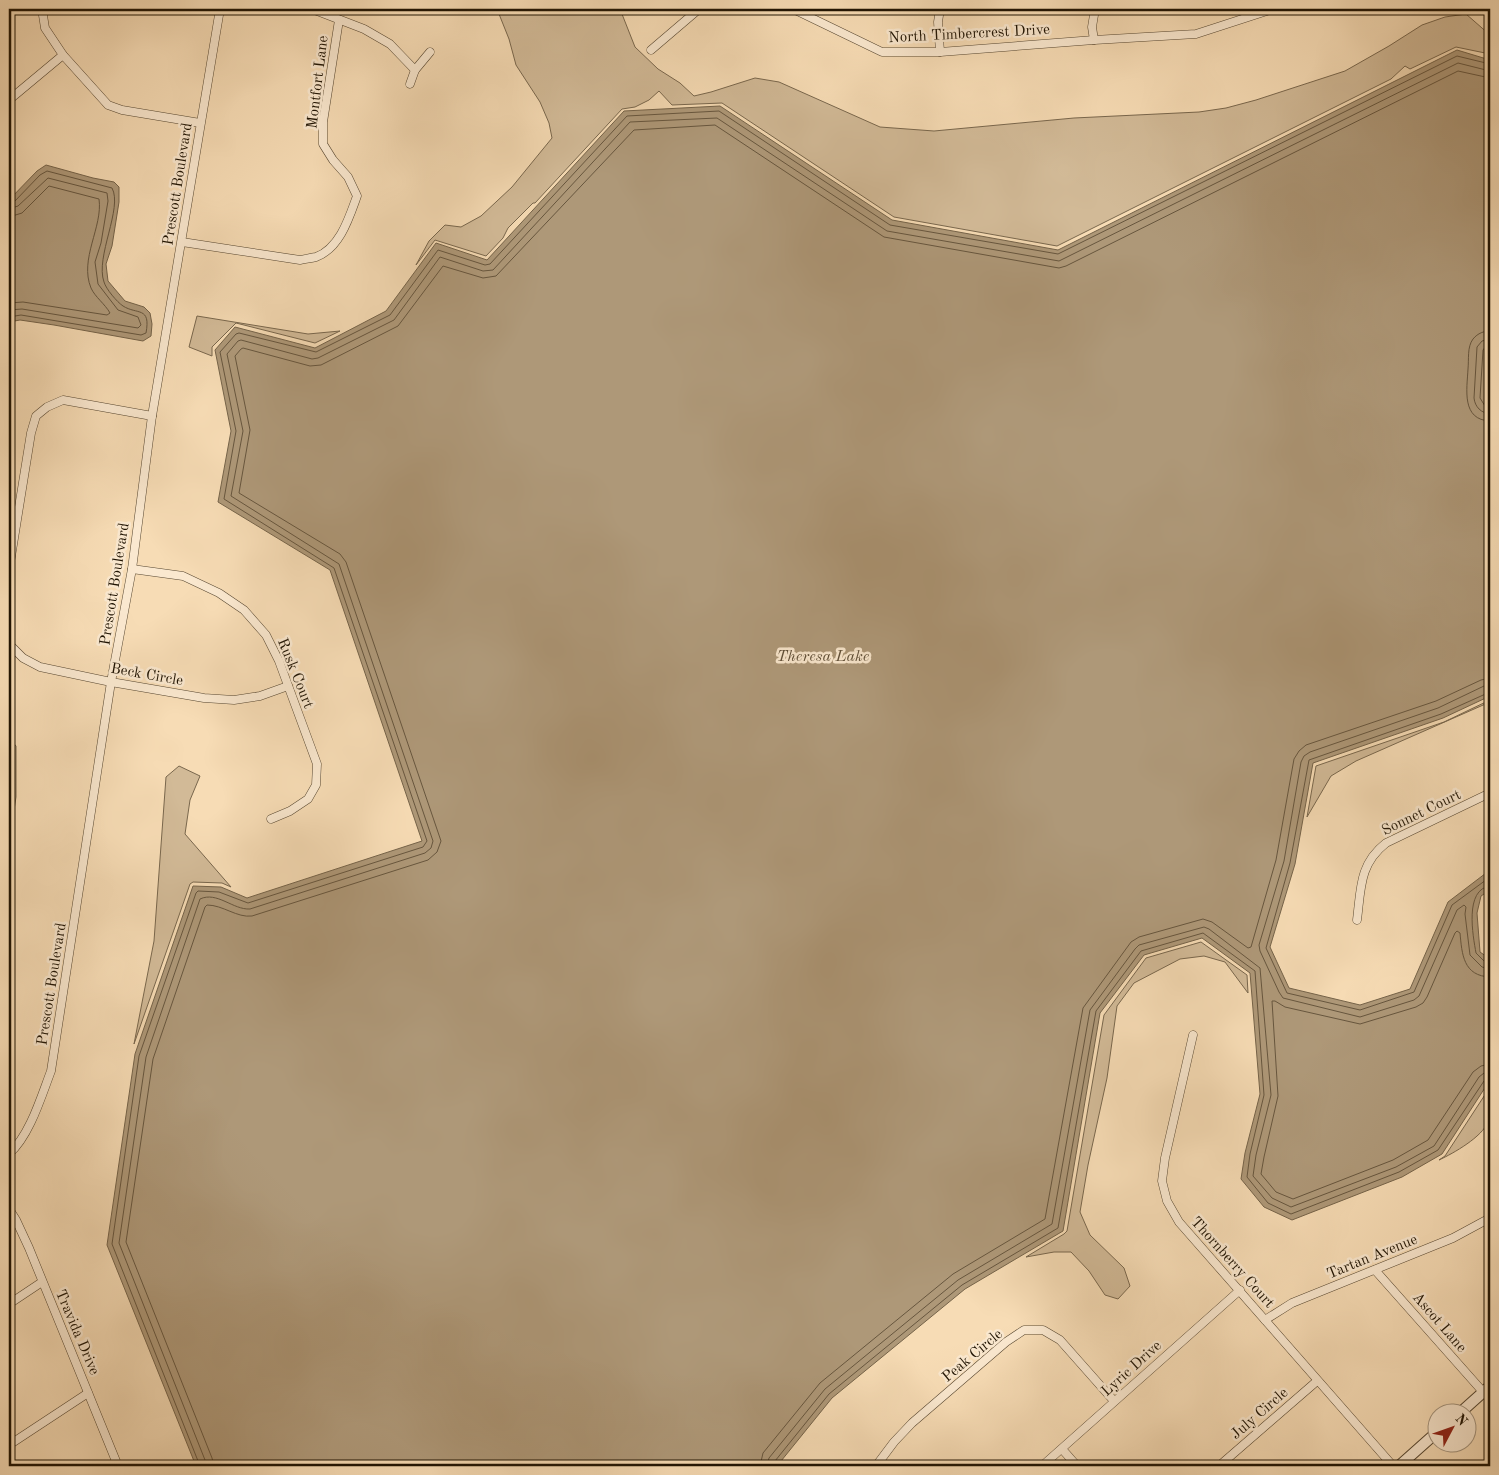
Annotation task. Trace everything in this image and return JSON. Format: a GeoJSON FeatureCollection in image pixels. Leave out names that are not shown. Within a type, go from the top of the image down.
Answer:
{"type":"FeatureCollection","features":[{"type":"Feature","properties":{"kind":"street"},"geometry":{"type":"LineString","coordinates":[[42,9],[44,28],[63,55],[108,105],[122,110],[200,123]]}},
{"type":"Feature","properties":{"kind":"street","name":"Prescott Boulevard"},"geometry":{"type":"LineString","coordinates":[[9,1154],[15,1148],[33,1118],[51,1071],[111,682],[132,569],[152,416],[220,9]]}},
{"type":"Feature","properties":{"kind":"street"},"geometry":{"type":"LineString","coordinates":[[312,9],[364,29],[390,44],[415,70]]}},
{"type":"Feature","properties":{"kind":"street"},"geometry":{"type":"LineString","coordinates":[[651,50],[699,9]]}},
{"type":"Feature","properties":{"kind":"street","name":"North Timbercrest Drive"},"geometry":{"type":"LineString","coordinates":[[793,9],[802,11],[882,52],[940,52],[1196,34],[1273,9]]}},
{"type":"Feature","properties":{"kind":"street"},"geometry":{"type":"LineString","coordinates":[[940,9],[938,22],[940,52]]}},
{"type":"Feature","properties":{"kind":"street"},"geometry":{"type":"LineString","coordinates":[[1094,40],[1092,27],[1095,9]]}},
{"type":"Feature","properties":{"kind":"street","name":"Montfort Lane"},"geometry":{"type":"LineString","coordinates":[[182,242],[300,260],[317,256],[335,243],[347,223],[356,196],[348,177],[333,160],[324,144],[323,122],[339,20]]}},
{"type":"Feature","properties":{"kind":"street"},"geometry":{"type":"LineString","coordinates":[[410,84],[415,70],[430,52]]}},
{"type":"Feature","properties":{"kind":"street"},"geometry":{"type":"LineString","coordinates":[[9,100],[63,55]]}},
{"type":"Feature","properties":{"kind":"street"},"geometry":{"type":"LineString","coordinates":[[9,569],[13,519],[30,432],[36,416],[47,407],[63,400],[152,416]]}},
{"type":"Feature","properties":{"kind":"street","name":"Rusk Court"},"geometry":{"type":"LineString","coordinates":[[132,569],[183,576],[219,593],[244,610],[266,635],[279,661],[317,764],[316,785],[308,799],[290,811],[271,819]]}},
{"type":"Feature","properties":{"kind":"street","name":"Beck Circle"},"geometry":{"type":"LineString","coordinates":[[9,644],[23,658],[40,667],[111,682],[204,698],[234,700],[260,696],[288,686]]}},
{"type":"Feature","properties":{"kind":"street","name":"Sonnet Court"},"geometry":{"type":"LineString","coordinates":[[1357,920],[1363,873],[1377,850],[1490,793]]}},
{"type":"Feature","properties":{"kind":"street","name":"Thornberry Court"},"geometry":{"type":"LineString","coordinates":[[1193,1035],[1165,1158],[1162,1182],[1167,1201],[1179,1222],[1317,1381],[1394,1466]]}},
{"type":"Feature","properties":{"kind":"street","name":"Travida Drive"},"geometry":{"type":"LineString","coordinates":[[9,1209],[29,1248],[118,1466]]}},
{"type":"Feature","properties":{"kind":"street","name":"Tartan Avenue"},"geometry":{"type":"LineString","coordinates":[[1265,1320],[1292,1303],[1453,1238],[1490,1218]]}},
{"type":"Feature","properties":{"kind":"street","name":"Ascot Lane"},"geometry":{"type":"LineString","coordinates":[[1375,1270],[1487,1389]]}},
{"type":"Feature","properties":{"kind":"street"},"geometry":{"type":"LineString","coordinates":[[9,1304],[42,1282]]}},
{"type":"Feature","properties":{"kind":"street","name":"Lyric Drive"},"geometry":{"type":"LineString","coordinates":[[1042,1466],[1240,1290]]}},
{"type":"Feature","properties":{"kind":"street","name":"Peak Circle"},"geometry":{"type":"LineString","coordinates":[[876,1466],[894,1442],[912,1423],[1006,1342],[1024,1330],[1043,1330],[1060,1340],[1114,1401]]}},
{"type":"Feature","properties":{"kind":"street","name":"July Circle"},"geometry":{"type":"LineString","coordinates":[[1219,1466],[1317,1381]]}},
{"type":"Feature","properties":{"kind":"street"},"geometry":{"type":"LineString","coordinates":[[1472,1402],[1487,1389]]}},
{"type":"Feature","properties":{"kind":"street"},"geometry":{"type":"LineString","coordinates":[[9,1445],[88,1393]]}},
{"type":"Feature","properties":{"kind":"street"},"geometry":{"type":"LineString","coordinates":[[1398,1466],[1426,1442]]}},
{"type":"Feature","properties":{"kind":"street"},"geometry":{"type":"LineString","coordinates":[[1062,1449],[1077,1466]]}},
{"type":"Feature","properties":{"kind":"shaded area"},"geometry":{"type":"Polygon","coordinates":[[[497,9],[620,9],[635,47],[658,69],[680,83],[694,96],[755,78],[779,82],[880,127],[934,131],[1074,118],[1199,112],[1226,108],[1345,71],[1422,25],[1445,17],[1466,14],[1490,35],[1490,54],[1456,47],[1410,69],[1405,66],[1391,79],[1057,246],[894,217],[722,103],[672,105],[659,91],[649,100],[635,107],[622,109],[535,203],[508,228],[503,238],[486,256],[435,240],[416,265],[429,241],[445,225],[461,227],[481,216],[512,187],[552,138],[549,123],[540,102],[516,65],[509,39],[497,9]]]}},
{"type":"Feature","properties":{"kind":"shaded area"},"geometry":{"type":"Polygon","coordinates":[[[197,316],[308,334],[340,331],[315,343],[236,323],[212,347],[212,356],[189,347],[197,316]]]}},
{"type":"Feature","properties":{"kind":"shaded area"},"geometry":{"type":"Polygon","coordinates":[[[1490,700],[1490,702],[1356,761],[1331,776],[1307,817],[1316,766],[1444,722],[1490,700]]]}},
{"type":"Feature","properties":{"kind":"shaded area"},"geometry":{"type":"Polygon","coordinates":[[[9,738],[16,746],[16,797],[9,843],[9,738]]]}},
{"type":"Feature","properties":{"kind":"shaded area"},"geometry":{"type":"Polygon","coordinates":[[[179,766],[200,776],[190,800],[185,834],[231,887],[222,883],[193,882],[190,884],[134,1044],[154,941],[166,777],[179,766]]]}},
{"type":"Feature","properties":{"kind":"shaded area"},"geometry":{"type":"Polygon","coordinates":[[[1201,942],[1247,975],[1248,993],[1225,962],[1204,956],[1180,959],[1134,983],[1117,1006],[1107,1078],[1080,1212],[1090,1235],[1124,1268],[1130,1286],[1118,1299],[1105,1295],[1089,1271],[1071,1252],[1054,1252],[1026,1257],[1067,1231],[1104,1015],[1146,958],[1201,942]]]}},
{"type":"Feature","properties":{"kind":"shaded area"},"geometry":{"type":"Polygon","coordinates":[[[1490,1087],[1490,1114],[1485,1128],[1467,1144],[1439,1160],[1445,1156],[1490,1087]]]}},
{"type":"Feature","properties":{"kind":"water","name":"Theresa Lake"},"geometry":{"type":"Polygon","coordinates":[[[1457,50],[1490,60],[1490,306],[1485,398],[1490,405],[1490,696],[1443,718],[1313,763],[1295,864],[1270,947],[1289,988],[1360,1005],[1410,989],[1448,902],[1490,870],[1490,890],[1481,896],[1477,913],[1480,952],[1490,959],[1490,1080],[1442,1154],[1402,1177],[1292,1220],[1264,1207],[1241,1179],[1245,1153],[1260,1094],[1250,973],[1202,938],[1144,955],[1100,1013],[1063,1231],[965,1289],[832,1398],[777,1466],[196,1466],[107,1245],[135,1054],[193,886],[221,887],[247,898],[422,841],[330,570],[218,502],[231,431],[215,350],[235,327],[315,348],[386,311],[436,243],[487,260],[624,111],[720,106],[892,220],[1058,250],[1457,50]]]}},
{"type":"Feature","properties":{"kind":"water"},"geometry":{"type":"Polygon","coordinates":[[[46,165],[114,182],[119,187],[119,202],[112,246],[106,264],[108,281],[125,301],[144,307],[150,313],[152,324],[151,336],[143,341],[20,320],[9,322],[9,200],[37,171],[46,165]]]}}]}
